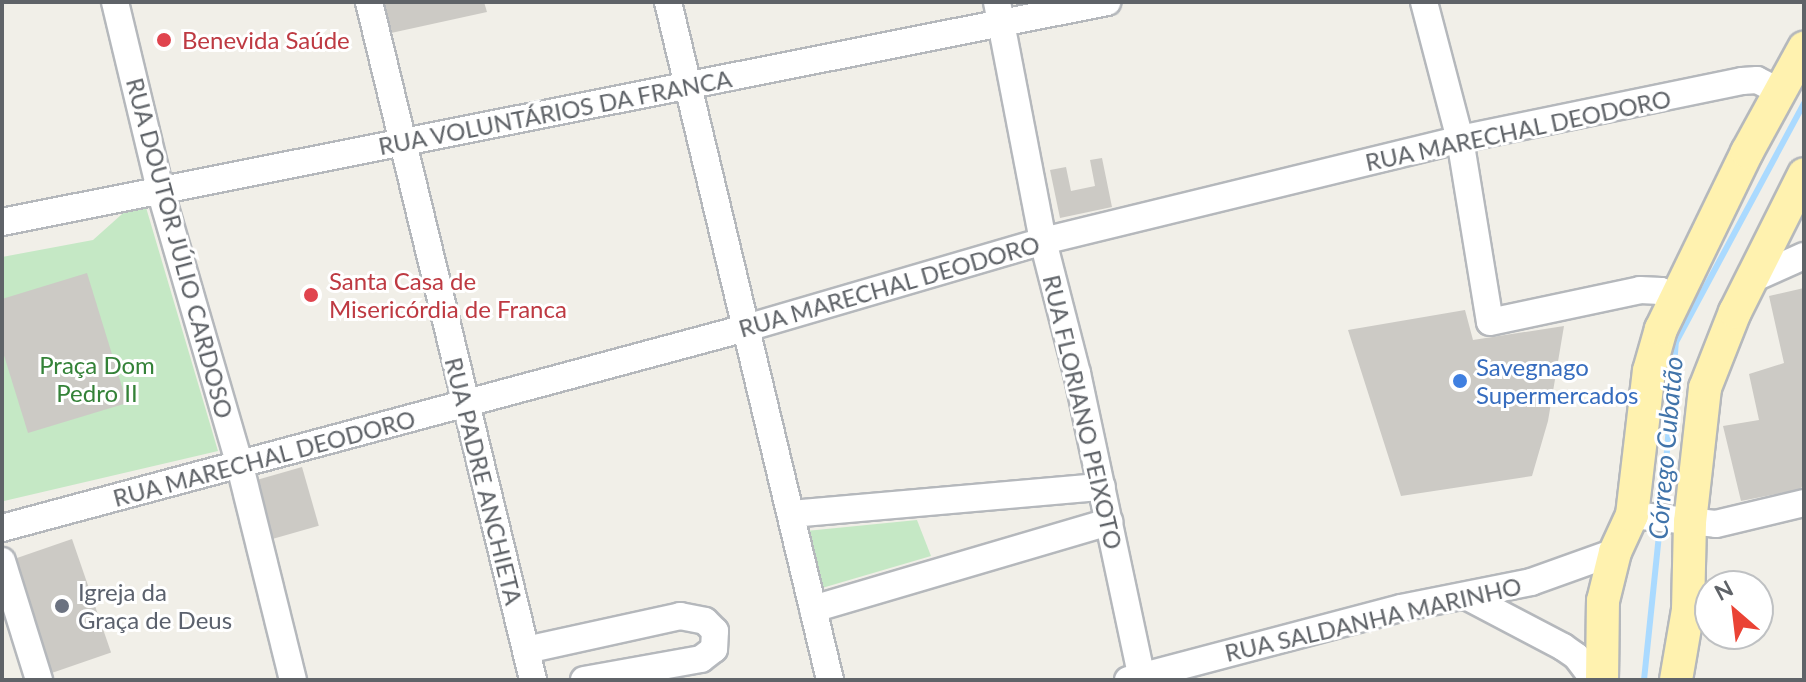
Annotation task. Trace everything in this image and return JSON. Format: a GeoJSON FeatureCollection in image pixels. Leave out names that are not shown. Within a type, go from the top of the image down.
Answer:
{"type":"FeatureCollection","features":[{"type":"Feature","properties":{"kind":"main road"},"geometry":{"type":"LineString","coordinates":[[1602,680],[1603,601],[1615,552],[1638,515],[1649,371],[1672,303],[1804,48]]}},
{"type":"Feature","properties":{"kind":"main road"},"geometry":{"type":"LineString","coordinates":[[1676,680],[1688,610],[1682,521],[1705,388],[1717,352],[1750,280],[1804,174]]}},
{"type":"Feature","properties":{"kind":"street","name":"RUA DOUTOR JÚLIO CARDOSO"},"geometry":{"type":"LineString","coordinates":[[115,2],[160,190],[240,466],[293,680]]}},
{"type":"Feature","properties":{"kind":"street","name":"RUA PADRE ANCHIETA"},"geometry":{"type":"LineString","coordinates":[[369,2],[464,405],[533,680]]}},
{"type":"Feature","properties":{"kind":"street"},"geometry":{"type":"LineString","coordinates":[[668,2],[830,680]]}},
{"type":"Feature","properties":{"kind":"street","name":"RUA VOLUNTÁRIOS DA FRANCA"},"geometry":{"type":"LineString","coordinates":[[2,222],[689,85],[999,13],[1107,2]]}},
{"type":"Feature","properties":{"kind":"street"},"geometry":{"type":"LineString","coordinates":[[1424,2],[1460,139],[1490,322],[1640,290],[1661,291],[1672,303]]}},
{"type":"Feature","properties":{"kind":"street","name":"RUA FLORIANO PEIXOTO"},"geometry":{"type":"LineString","coordinates":[[999,13],[1043,241],[1102,487],[1137,679]]}},
{"type":"Feature","properties":{"kind":"street","name":"RUA MARECHAL DEODORO"},"geometry":{"type":"LineString","coordinates":[[2,528],[746,328],[1043,241],[1460,139],[1742,81],[1757,80],[1781,92]]}},
{"type":"Feature","properties":{"kind":"street"},"geometry":{"type":"LineString","coordinates":[[1750,280],[1804,256]]}},
{"type":"Feature","properties":{"kind":"street"},"geometry":{"type":"LineString","coordinates":[[791,514],[1102,487]]}},
{"type":"Feature","properties":{"kind":"street"},"geometry":{"type":"LineString","coordinates":[[1638,515],[1716,524],[1804,503]]}},
{"type":"Feature","properties":{"kind":"street"},"geometry":{"type":"LineString","coordinates":[[813,609],[1109,522]]}},
{"type":"Feature","properties":{"kind":"street","name":"RUA SALDANHA MARINHO"},"geometry":{"type":"LineString","coordinates":[[1137,679],[1401,608],[1531,582],[1615,552]]}},
{"type":"Feature","properties":{"kind":"street"},"geometry":{"type":"LineString","coordinates":[[2,561],[39,680]]}},
{"type":"Feature","properties":{"kind":"street"},"geometry":{"type":"LineString","coordinates":[[1530,630],[1531,582]]}},
{"type":"Feature","properties":{"kind":"street"},"geometry":{"type":"LineString","coordinates":[[1466,596],[1576,656],[1594,680]]}},
{"type":"Feature","properties":{"kind":"street"},"geometry":{"type":"LineString","coordinates":[[526,650],[680,616],[705,621],[715,631],[714,649],[701,659],[584,680]]}},
{"type":"Feature","properties":{"kind":"green space","name":"Praça Dom Pedro II"},"geometry":{"type":"Polygon","coordinates":[[[145,204],[218,451],[4,501],[2,257],[93,240],[131,206],[145,204]]]}},
{"type":"Feature","properties":{"kind":"green space"},"geometry":{"type":"Polygon","coordinates":[[[917,520],[931,556],[822,588],[806,531],[917,520]]]}},
{"type":"Feature","properties":{"kind":"building"},"geometry":{"type":"Polygon","coordinates":[[[383,2],[484,2],[487,12],[391,33],[383,2]]]}},
{"type":"Feature","properties":{"kind":"building"},"geometry":{"type":"Polygon","coordinates":[[[1102,158],[1112,207],[1060,218],[1050,170],[1066,167],[1071,191],[1095,186],[1090,160],[1102,158]]]}},
{"type":"Feature","properties":{"kind":"building"},"geometry":{"type":"Polygon","coordinates":[[[87,273],[127,403],[28,433],[2,349],[2,299],[87,273]]]}},
{"type":"Feature","properties":{"kind":"building"},"geometry":{"type":"Polygon","coordinates":[[[1804,288],[1804,481],[1801,489],[1741,501],[1723,426],[1759,420],[1749,374],[1784,363],[1769,296],[1804,288]]]}},
{"type":"Feature","properties":{"kind":"building","name":"Savegnago Supermercados"},"geometry":{"type":"Polygon","coordinates":[[[1465,310],[1473,340],[1564,326],[1548,421],[1532,476],[1401,496],[1348,330],[1465,310]]]}},
{"type":"Feature","properties":{"kind":"building"},"geometry":{"type":"Polygon","coordinates":[[[302,467],[319,526],[269,540],[252,481],[302,467]]]}},
{"type":"Feature","properties":{"kind":"building","name":"Igreja da Graça de Deus"},"geometry":{"type":"Polygon","coordinates":[[[72,539],[111,652],[52,673],[13,559],[72,539]]]}},
{"type":"Feature","properties":{"kind":"waterway","name":"Córrego Cubatão"},"geometry":{"type":"LineString","coordinates":[[1662,511],[1676,342],[1804,103]]}},
{"type":"Feature","properties":{"kind":"waterway","name":"Córrego Cubatão"},"geometry":{"type":"LineString","coordinates":[[1644,680],[1660,526]]}},
{"type":"Feature","properties":{"kind":"place","name":"Benevida Saúde"},"geometry":{"type":"Point","coordinates":[164,40]}},
{"type":"Feature","properties":{"kind":"place","name":"Santa Casa de Misericórdia de Franca"},"geometry":{"type":"Point","coordinates":[311,295]}},
{"type":"Feature","properties":{"kind":"place","name":"Savegnago Supermercados"},"geometry":{"type":"Point","coordinates":[1460,381]}},
{"type":"Feature","properties":{"kind":"place","name":"Igreja da Graça de Deus"},"geometry":{"type":"Point","coordinates":[62,606]}}]}
